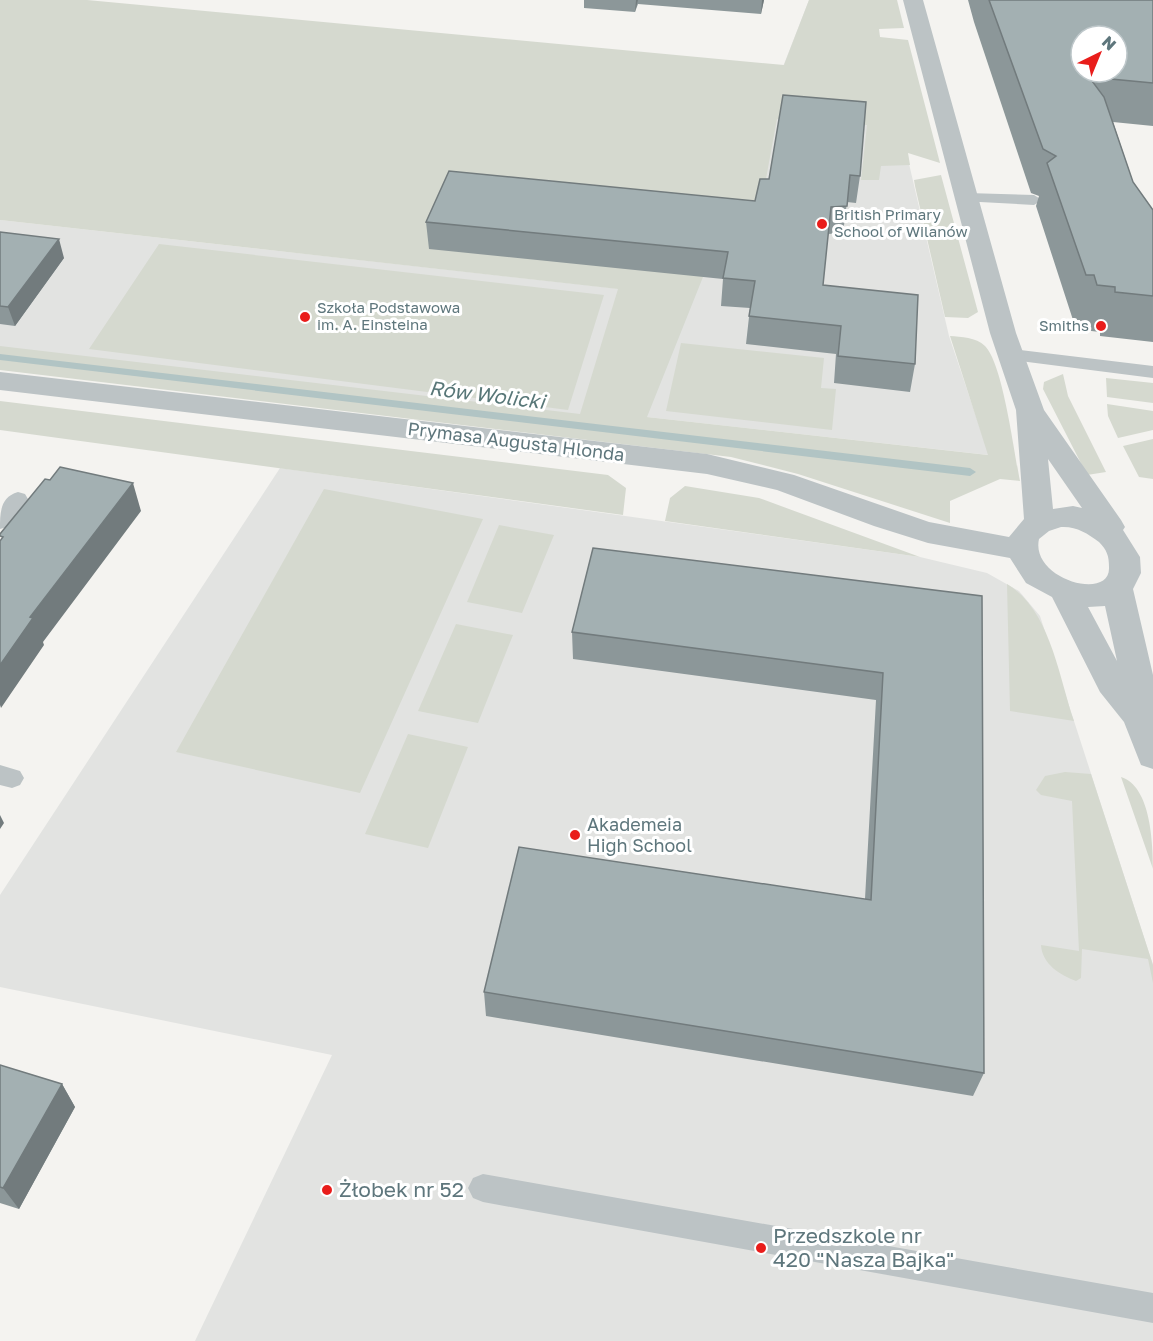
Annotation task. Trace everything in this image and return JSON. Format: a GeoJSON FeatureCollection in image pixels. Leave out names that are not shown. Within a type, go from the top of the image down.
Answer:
{"type":"FeatureCollection","features":[{"type":"Feature","properties":{"kind":"street"},"geometry":{"type":"LineString","coordinates":[[913,0],[1003,333],[1030,410],[1039,522]]}},
{"type":"Feature","properties":{"kind":"street","name":"Prymasa Augusta Hlonda"},"geometry":{"type":"LineString","coordinates":[[0,381],[707,465],[784,482],[885,519],[928,532],[1022,550]]}},
{"type":"Feature","properties":{"kind":"street"},"geometry":{"type":"LineString","coordinates":[[1030,410],[1123,532],[1137,556],[1138,568],[1135,583],[1139,717],[1153,756]]}},
{"type":"Feature","properties":{"kind":"street"},"geometry":{"type":"LineString","coordinates":[[1123,532],[1073,516],[1055,517],[1039,522],[1029,529],[1023,538],[1022,550],[1026,562],[1035,573],[1064,591],[1093,596],[1135,583]]}},
{"type":"Feature","properties":{"kind":"street"},"geometry":{"type":"LineString","coordinates":[[1064,591],[1112,683],[1139,717]]}},
{"type":"Feature","properties":{"kind":"lane"},"geometry":{"type":"LineString","coordinates":[[967,198],[1034,200]]}},
{"type":"Feature","properties":{"kind":"lane"},"geometry":{"type":"LineString","coordinates":[[1011,355],[1153,372]]}},
{"type":"Feature","properties":{"kind":"lane"},"geometry":{"type":"LineString","coordinates":[[0,522],[18,499]]}},
{"type":"Feature","properties":{"kind":"lane"},"geometry":{"type":"LineString","coordinates":[[483,1188],[1153,1308]]}},
{"type":"Feature","properties":{"kind":"shaded area"},"geometry":{"type":"Polygon","coordinates":[[[0,0],[87,0],[784,65],[809,0],[897,0],[904,28],[879,29],[880,37],[908,40],[940,163],[908,153],[910,165],[881,166],[879,180],[861,180],[867,125],[777,119],[763,195],[703,277],[647,417],[988,455],[950,336],[968,338],[985,346],[997,371],[1007,409],[1020,481],[1000,479],[950,501],[950,523],[798,474],[731,457],[0,370],[0,346],[580,414],[618,289],[0,220],[0,0]]]}},
{"type":"Feature","properties":{"kind":"shaded area"},"geometry":{"type":"Polygon","coordinates":[[[809,0],[871,0],[949,336],[989,455],[647,417],[580,415],[0,347],[0,220],[693,297],[809,0]]]}},
{"type":"Feature","properties":{"kind":"shaded area"},"geometry":{"type":"Polygon","coordinates":[[[941,175],[978,312],[968,318],[945,317],[915,186],[914,180],[941,175]]]}},
{"type":"Feature","properties":{"kind":"shaded area","name":"Szkoła Podstawowa im. A. Einsteina"},"geometry":{"type":"Polygon","coordinates":[[[159,244],[604,295],[568,410],[89,349],[159,244]]]}},
{"type":"Feature","properties":{"kind":"shaded area"},"geometry":{"type":"Polygon","coordinates":[[[681,343],[824,358],[821,388],[836,389],[832,430],[666,411],[681,343]]]}},
{"type":"Feature","properties":{"kind":"shaded area"},"geometry":{"type":"Polygon","coordinates":[[[1063,374],[1068,396],[1106,472],[1087,475],[1043,389],[1044,382],[1063,374]]]}},
{"type":"Feature","properties":{"kind":"shaded area"},"geometry":{"type":"Polygon","coordinates":[[[1106,378],[1153,383],[1153,403],[1107,397],[1106,378]]]}},
{"type":"Feature","properties":{"kind":"shaded area"},"geometry":{"type":"Polygon","coordinates":[[[0,401],[608,475],[626,488],[623,515],[0,430],[0,401]]]}},
{"type":"Feature","properties":{"kind":"shaded area"},"geometry":{"type":"Polygon","coordinates":[[[1107,404],[1153,411],[1153,430],[1118,438],[1108,416],[1107,404]]]}},
{"type":"Feature","properties":{"kind":"shaded area"},"geometry":{"type":"Polygon","coordinates":[[[1153,439],[1153,479],[1139,477],[1123,446],[1153,439]]]}},
{"type":"Feature","properties":{"kind":"shaded area","name":"Akademeia High School"},"geometry":{"type":"Polygon","coordinates":[[[280,468],[920,557],[987,573],[1019,591],[1040,616],[1153,965],[1153,1341],[195,1341],[332,1055],[0,987],[0,895],[280,468]]]}},
{"type":"Feature","properties":{"kind":"shaded area"},"geometry":{"type":"Polygon","coordinates":[[[685,486],[759,498],[920,557],[665,521],[670,498],[685,486]]]}},
{"type":"Feature","properties":{"kind":"shaded area"},"geometry":{"type":"Polygon","coordinates":[[[324,489],[483,519],[360,793],[176,752],[324,489]]]}},
{"type":"Feature","properties":{"kind":"shaded area"},"geometry":{"type":"Polygon","coordinates":[[[499,525],[554,535],[522,613],[467,602],[499,525]]]}},
{"type":"Feature","properties":{"kind":"shaded area"},"geometry":{"type":"Polygon","coordinates":[[[1007,584],[1022,595],[1034,610],[1043,627],[1058,665],[1074,721],[1010,711],[1007,584]]]}},
{"type":"Feature","properties":{"kind":"shaded area"},"geometry":{"type":"Polygon","coordinates":[[[456,624],[513,635],[478,723],[418,711],[456,624]]]}},
{"type":"Feature","properties":{"kind":"shaded area"},"geometry":{"type":"Polygon","coordinates":[[[408,734],[468,747],[428,848],[365,834],[408,734]]]}},
{"type":"Feature","properties":{"kind":"shaded area"},"geometry":{"type":"Polygon","coordinates":[[[1065,772],[1091,774],[1153,965],[1153,983],[1148,959],[1082,949],[1081,978],[1076,981],[1053,968],[1042,952],[1041,945],[1079,951],[1072,801],[1041,795],[1036,790],[1045,776],[1065,772]]]}},
{"type":"Feature","properties":{"kind":"shaded area"},"geometry":{"type":"Polygon","coordinates":[[[1121,777],[1139,792],[1144,803],[1151,831],[1153,869],[1121,777]]]}},
{"type":"Feature","properties":{"kind":"building"},"geometry":{"type":"Polygon","coordinates":[[[989,0],[1153,0],[1153,83],[1129,81],[1129,24],[1069,24],[1069,84],[1094,84],[1104,97],[1133,182],[1153,210],[1153,296],[1115,292],[1115,287],[1097,285],[1094,275],[1086,275],[1047,163],[1056,156],[1043,149],[989,0]]]}},
{"type":"Feature","properties":{"kind":"building"},"geometry":{"type":"Polygon","coordinates":[[[783,95],[866,102],[860,176],[850,175],[847,206],[831,207],[823,285],[918,295],[915,364],[838,356],[841,326],[749,316],[755,281],[723,278],[728,252],[426,222],[449,171],[755,201],[760,179],[769,179],[783,95]]]}},
{"type":"Feature","properties":{"kind":"building"},"geometry":{"type":"Polygon","coordinates":[[[0,232],[59,239],[8,307],[0,306],[0,232]]]}},
{"type":"Feature","properties":{"kind":"building"},"geometry":{"type":"Polygon","coordinates":[[[60,467],[133,483],[30,617],[33,618],[0,665],[0,541],[3,537],[0,534],[45,479],[50,480],[60,467]]]}},
{"type":"Feature","properties":{"kind":"building"},"geometry":{"type":"Polygon","coordinates":[[[593,548],[982,596],[984,1073],[484,992],[519,847],[871,900],[883,673],[572,632],[593,548]]]}},
{"type":"Feature","properties":{"kind":"building"},"geometry":{"type":"Polygon","coordinates":[[[0,1065],[62,1084],[3,1188],[0,1187],[0,1065]]]}},
{"type":"Feature","properties":{"kind":"waterway","name":"Rów Wolicki"},"geometry":{"type":"LineString","coordinates":[[0,357],[970,472]]}},
{"type":"Feature","properties":{"kind":"place","name":"British Primary School of Wilanów"},"geometry":{"type":"Point","coordinates":[822,224]}},
{"type":"Feature","properties":{"kind":"place","name":"Szkoła Podstawowa im. A. Einsteina"},"geometry":{"type":"Point","coordinates":[305,317]}},
{"type":"Feature","properties":{"kind":"place","name":"Smiths"},"geometry":{"type":"Point","coordinates":[1101,326]}},
{"type":"Feature","properties":{"kind":"place","name":"Akademeia High School"},"geometry":{"type":"Point","coordinates":[575,835]}},
{"type":"Feature","properties":{"kind":"place","name":"Żłobek nr 52"},"geometry":{"type":"Point","coordinates":[327,1190]}},
{"type":"Feature","properties":{"kind":"place","name":"Przedszkole nr 420 \"Nasza Bajka\""},"geometry":{"type":"Point","coordinates":[761,1248]}}]}
